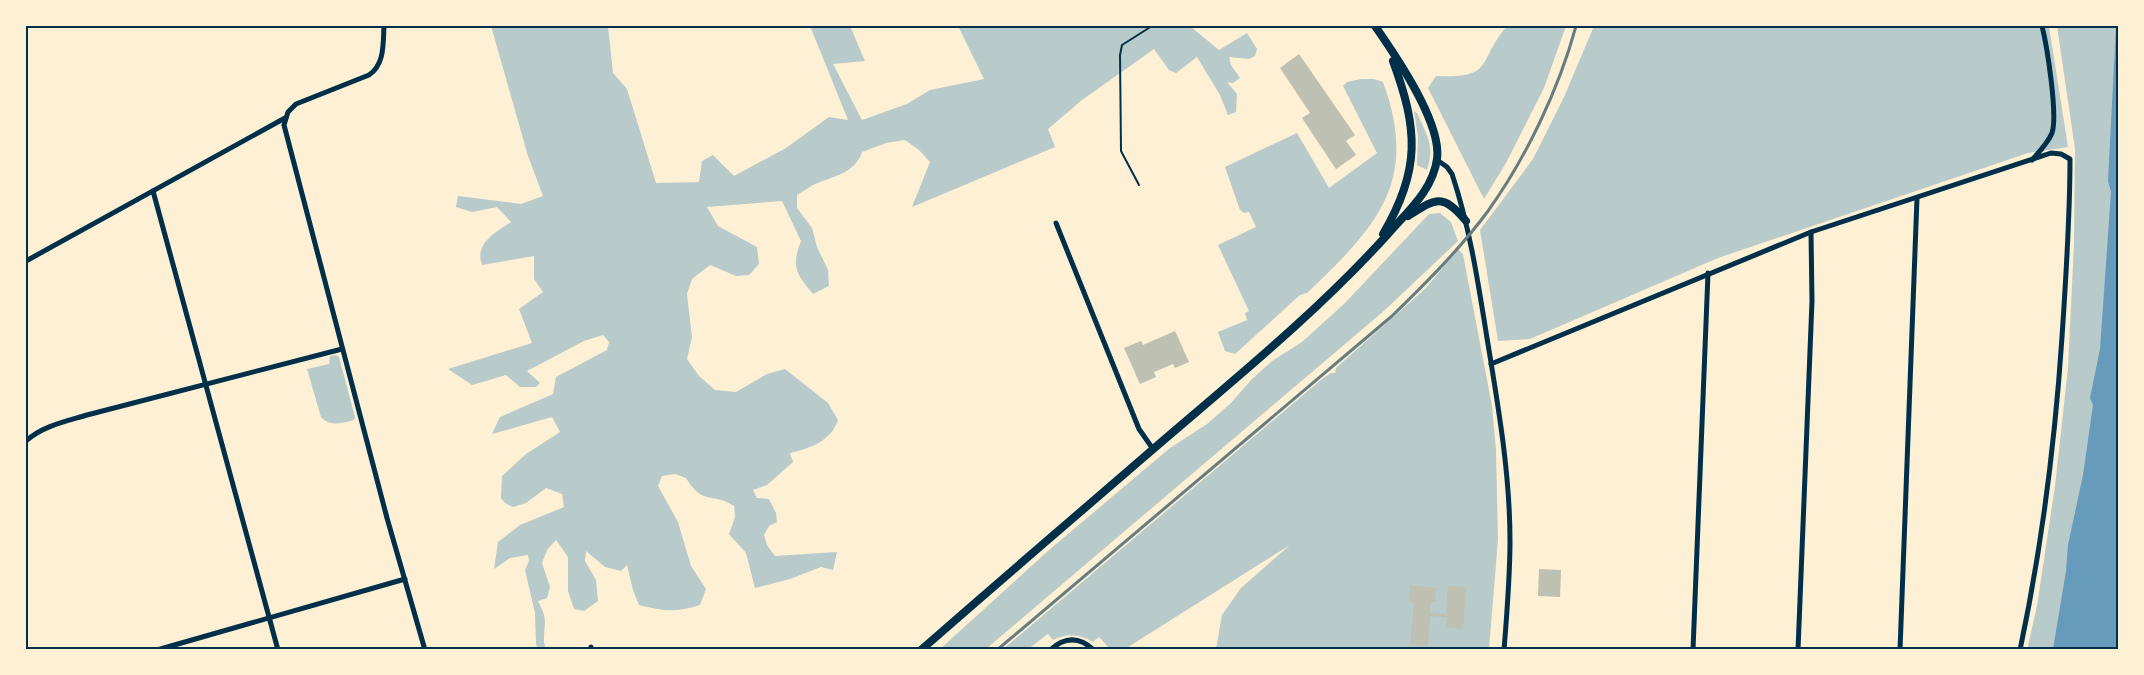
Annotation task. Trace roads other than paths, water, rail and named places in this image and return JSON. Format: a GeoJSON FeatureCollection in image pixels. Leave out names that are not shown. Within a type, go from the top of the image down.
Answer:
{"type":"FeatureCollection","features":[{"type":"Feature","properties":{"kind":"main road"},"geometry":{"type":"LineString","coordinates":[[921,650],[1307,316],[1373,250],[1430,182],[1437,160],[1437,142],[1416,92],[1386,40],[1375,26]]}},
{"type":"Feature","properties":{"kind":"main road"},"geometry":{"type":"LineString","coordinates":[[1373,250],[1402,197],[1411,169],[1413,147],[1409,112],[1386,40]]}},
{"type":"Feature","properties":{"kind":"main road"},"geometry":{"type":"LineString","coordinates":[[1397,223],[1432,201],[1451,206],[1466,220]]}},
{"type":"Feature","properties":{"kind":"street"},"geometry":{"type":"LineString","coordinates":[[384,26],[382,55],[375,70],[363,77],[306,98],[290,109],[285,118],[284,130],[424,650]]}},
{"type":"Feature","properties":{"kind":"street"},"geometry":{"type":"LineString","coordinates":[[2031,161],[2050,137],[2054,124],[2048,47],[2042,26]]}},
{"type":"Feature","properties":{"kind":"street"},"geometry":{"type":"LineString","coordinates":[[26,261],[285,118]]}},
{"type":"Feature","properties":{"kind":"street"},"geometry":{"type":"LineString","coordinates":[[1491,364],[1811,232],[2051,153],[2061,153],[2070,159],[2067,271],[2057,411],[2046,506],[2020,650]]}},
{"type":"Feature","properties":{"kind":"street"},"geometry":{"type":"LineString","coordinates":[[1437,160],[1452,174],[1474,253],[1501,428],[1510,542],[1504,650]]}},
{"type":"Feature","properties":{"kind":"street"},"geometry":{"type":"LineString","coordinates":[[153,191],[278,650]]}},
{"type":"Feature","properties":{"kind":"street"},"geometry":{"type":"LineString","coordinates":[[1900,650],[1917,198]]}},
{"type":"Feature","properties":{"kind":"street"},"geometry":{"type":"LineString","coordinates":[[1056,223],[1139,429],[1153,449]]}},
{"type":"Feature","properties":{"kind":"street"},"geometry":{"type":"LineString","coordinates":[[1798,650],[1812,301],[1811,232]]}},
{"type":"Feature","properties":{"kind":"street"},"geometry":{"type":"LineString","coordinates":[[1693,650],[1708,273]]}},
{"type":"Feature","properties":{"kind":"street"},"geometry":{"type":"LineString","coordinates":[[26,441],[36,433],[74,418],[342,349]]}},
{"type":"Feature","properties":{"kind":"street"},"geometry":{"type":"LineString","coordinates":[[157,650],[405,579]]}},
{"type":"Feature","properties":{"kind":"street"},"geometry":{"type":"LineString","coordinates":[[1050,650],[1060,642],[1075,639],[1094,650]]}},
{"type":"Feature","properties":{"kind":"water"},"geometry":{"type":"Polygon","coordinates":[[[2116,26],[2118,26],[2118,649],[2053,649],[2068,545],[2083,475],[2093,405],[2090,398],[2100,349],[2111,192],[2108,181],[2116,26]]]}},
{"type":"Feature","properties":{"kind":"railway"},"geometry":{"type":"LineString","coordinates":[[997,650],[1392,316],[1442,265],[1488,211],[1528,146],[1551,98],[1576,26]]}}]}
